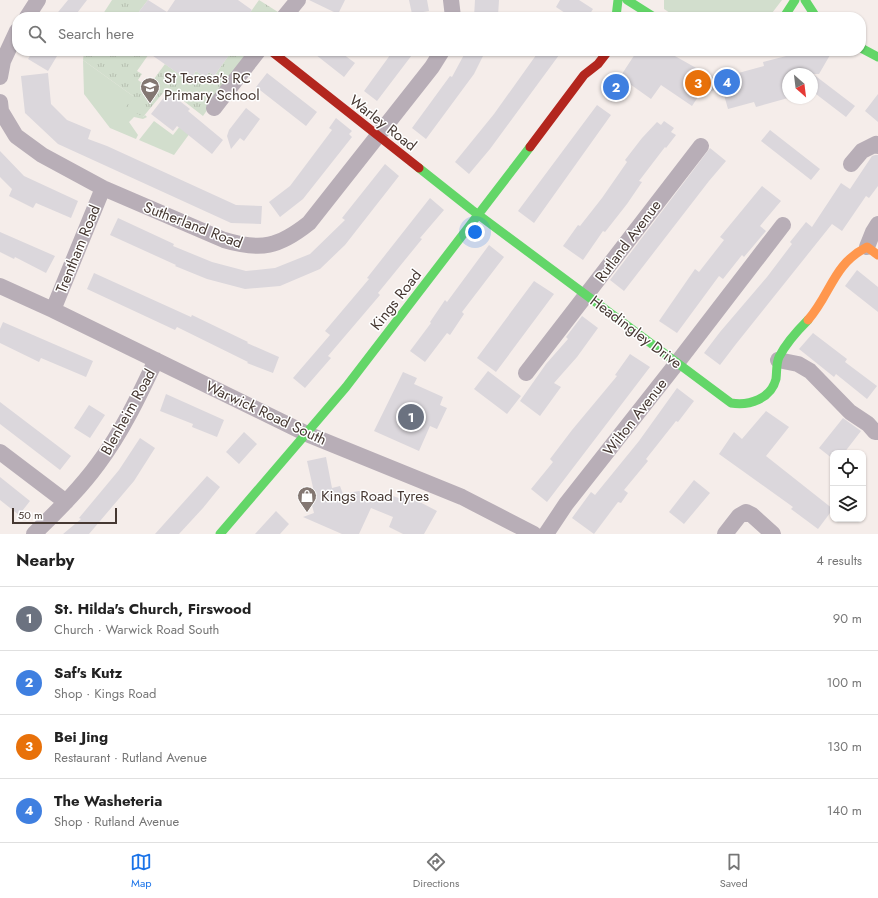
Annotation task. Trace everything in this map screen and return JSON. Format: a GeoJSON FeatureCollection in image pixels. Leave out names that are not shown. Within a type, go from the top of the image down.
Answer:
{"type":"FeatureCollection","features":[{"type":"Feature","properties":{"kind":"street"},"geometry":{"type":"LineString","coordinates":[[30,12],[38,0]]}},
{"type":"Feature","properties":{"kind":"street"},"geometry":{"type":"LineString","coordinates":[[288,12],[298,0]]}},
{"type":"Feature","properties":{"kind":"street"},"geometry":{"type":"LineString","coordinates":[[451,0],[452,12]]}},
{"type":"Feature","properties":{"kind":"street"},"geometry":{"type":"LineString","coordinates":[[617,12],[618,0]]}},
{"type":"Feature","properties":{"kind":"street"},"geometry":{"type":"LineString","coordinates":[[627,0],[646,12]]}},
{"type":"Feature","properties":{"kind":"street"},"geometry":{"type":"LineString","coordinates":[[787,12],[795,0]]}},
{"type":"Feature","properties":{"kind":"street"},"geometry":{"type":"LineString","coordinates":[[805,0],[813,12]]}},
{"type":"Feature","properties":{"kind":"street"},"geometry":{"type":"LineString","coordinates":[[0,77],[3,61],[12,42]]}},
{"type":"Feature","properties":{"kind":"street"},"geometry":{"type":"LineString","coordinates":[[866,51],[878,57]]}},
{"type":"Feature","properties":{"kind":"street"},"geometry":{"type":"LineString","coordinates":[[214,108],[254,56]]}},
{"type":"Feature","properties":{"kind":"street","name":"Warley Road"},"geometry":{"type":"LineString","coordinates":[[277,56],[377,136],[480,215]]}},
{"type":"Feature","properties":{"kind":"street","name":"Sutherland Road"},"geometry":{"type":"LineString","coordinates":[[0,102],[1,111],[20,140],[42,155],[103,188],[224,240],[244,246],[267,246],[294,235],[309,223],[432,67],[439,56]]}},
{"type":"Feature","properties":{"kind":"street","name":"Kings Road"},"geometry":{"type":"LineString","coordinates":[[220,534],[307,434],[480,215],[584,75],[593,56]]}},
{"type":"Feature","properties":{"kind":"street","name":"Kings Road"},"geometry":{"type":"LineString","coordinates":[[584,75],[598,64],[604,56]]}},
{"type":"Feature","properties":{"kind":"street"},"geometry":{"type":"LineString","coordinates":[[851,164],[862,151],[876,144],[878,146]]}},
{"type":"Feature","properties":{"kind":"street","name":"Rutland Avenue"},"geometry":{"type":"LineString","coordinates":[[526,373],[701,146]]}},
{"type":"Feature","properties":{"kind":"street","name":"Trentham Road"},"geometry":{"type":"LineString","coordinates":[[53,310],[103,188]]}},
{"type":"Feature","properties":{"kind":"street","name":"Headingley Drive"},"geometry":{"type":"LineString","coordinates":[[480,215],[731,404],[746,405],[754,403],[770,390],[775,381],[778,360],[787,344],[818,307],[835,273],[854,252],[872,251],[873,232],[878,224]]}},
{"type":"Feature","properties":{"kind":"street","name":"Wilton Avenue"},"geometry":{"type":"LineString","coordinates":[[546,534],[566,504],[678,363],[783,225]]}},
{"type":"Feature","properties":{"kind":"street","name":"Warwick Road South"},"geometry":{"type":"LineString","coordinates":[[0,286],[53,310],[307,434],[462,497],[534,534]]}},
{"type":"Feature","properties":{"kind":"street","name":"Blenheim Road"},"geometry":{"type":"LineString","coordinates":[[34,534],[66,502],[98,464],[120,431],[156,360]]}},
{"type":"Feature","properties":{"kind":"street"},"geometry":{"type":"LineString","coordinates":[[778,360],[798,364],[810,371],[850,412],[868,424],[875,432],[878,432]]}},
{"type":"Feature","properties":{"kind":"street"},"geometry":{"type":"LineString","coordinates":[[0,452],[66,502]]}},
{"type":"Feature","properties":{"kind":"street"},"geometry":{"type":"LineString","coordinates":[[725,534],[739,516],[746,512],[752,515],[773,534]]}},
{"type":"Feature","properties":{"kind":"green space"},"geometry":{"type":"Polygon","coordinates":[[[112,0],[148,0],[139,12],[104,12],[112,0]]]}},
{"type":"Feature","properties":{"kind":"green space"},"geometry":{"type":"Polygon","coordinates":[[[259,0],[278,12],[251,12],[259,0]]]}},
{"type":"Feature","properties":{"kind":"green space"},"geometry":{"type":"Polygon","coordinates":[[[664,0],[782,0],[773,12],[668,12],[664,9],[664,0]]]}},
{"type":"Feature","properties":{"kind":"green space"},"geometry":{"type":"Polygon","coordinates":[[[83,56],[148,56],[137,71],[142,74],[138,80],[142,83],[145,79],[151,83],[165,64],[189,81],[196,71],[205,77],[209,72],[214,76],[228,56],[245,56],[203,116],[167,88],[143,117],[126,107],[133,96],[83,60],[83,56]]]}},
{"type":"Feature","properties":{"kind":"green space"},"geometry":{"type":"Polygon","coordinates":[[[83,60],[133,96],[143,117],[145,115],[147,117],[143,119],[134,117],[129,122],[138,135],[136,139],[110,128],[84,94],[83,60]]]}},
{"type":"Feature","properties":{"kind":"green space"},"geometry":{"type":"Polygon","coordinates":[[[154,121],[173,135],[180,126],[190,133],[174,155],[139,140],[154,121]]]}},
{"type":"Feature","properties":{"kind":"building"},"geometry":{"type":"Polygon","coordinates":[[[68,0],[87,0],[78,12],[58,12],[68,0]]]}},
{"type":"Feature","properties":{"kind":"building"},"geometry":{"type":"Polygon","coordinates":[[[148,0],[167,12],[139,12],[148,0]]]}},
{"type":"Feature","properties":{"kind":"building"},"geometry":{"type":"Polygon","coordinates":[[[175,0],[238,0],[252,10],[251,12],[167,12],[175,0]]]}},
{"type":"Feature","properties":{"kind":"building"},"geometry":{"type":"Polygon","coordinates":[[[309,0],[345,0],[339,12],[334,12],[309,0]]]}},
{"type":"Feature","properties":{"kind":"building"},"geometry":{"type":"Polygon","coordinates":[[[409,0],[427,0],[429,11],[412,12],[409,0]]]}},
{"type":"Feature","properties":{"kind":"building"},"geometry":{"type":"Polygon","coordinates":[[[475,0],[499,0],[498,12],[474,12],[475,0]]]}},
{"type":"Feature","properties":{"kind":"building"},"geometry":{"type":"Polygon","coordinates":[[[560,0],[579,0],[593,9],[591,12],[564,12],[556,7],[560,0]]]}},
{"type":"Feature","properties":{"kind":"building"},"geometry":{"type":"Polygon","coordinates":[[[30,56],[57,56],[48,71],[28,59],[30,56]]]}},
{"type":"Feature","properties":{"kind":"building"},"geometry":{"type":"Polygon","coordinates":[[[153,56],[228,56],[214,76],[209,72],[205,78],[196,71],[189,81],[153,56]]]}},
{"type":"Feature","properties":{"kind":"building"},"geometry":{"type":"Polygon","coordinates":[[[317,56],[346,56],[355,63],[344,77],[317,56]]]}},
{"type":"Feature","properties":{"kind":"building"},"geometry":{"type":"Polygon","coordinates":[[[389,56],[411,56],[377,101],[364,91],[389,56]]]}},
{"type":"Feature","properties":{"kind":"building"},"geometry":{"type":"Polygon","coordinates":[[[463,56],[483,56],[474,74],[426,139],[412,128],[450,76],[452,77],[463,56]]]}},
{"type":"Feature","properties":{"kind":"building"},"geometry":{"type":"Polygon","coordinates":[[[535,56],[558,56],[490,149],[469,174],[455,162],[494,114],[535,56]]]}},
{"type":"Feature","properties":{"kind":"building"},"geometry":{"type":"Polygon","coordinates":[[[634,56],[675,56],[721,82],[720,78],[764,66],[763,62],[786,56],[829,56],[819,74],[818,68],[782,68],[782,100],[756,107],[754,102],[728,109],[722,88],[700,94],[692,106],[661,85],[651,99],[620,77],[634,56]]]}},
{"type":"Feature","properties":{"kind":"building"},"geometry":{"type":"Polygon","coordinates":[[[48,73],[51,104],[67,120],[91,130],[88,139],[107,146],[236,205],[262,206],[261,224],[231,223],[58,144],[25,113],[21,76],[48,73]]]}},
{"type":"Feature","properties":{"kind":"building"},"geometry":{"type":"Polygon","coordinates":[[[267,73],[317,112],[306,126],[256,87],[267,73]]]}},
{"type":"Feature","properties":{"kind":"building"},"geometry":{"type":"Polygon","coordinates":[[[818,78],[855,106],[846,117],[818,96],[818,78]]]}},
{"type":"Feature","properties":{"kind":"building"},"geometry":{"type":"Polygon","coordinates":[[[168,92],[190,109],[188,111],[223,140],[212,154],[177,126],[173,131],[151,114],[168,92]]]}},
{"type":"Feature","properties":{"kind":"building"},"geometry":{"type":"Polygon","coordinates":[[[878,94],[878,122],[865,111],[878,94]]]}},
{"type":"Feature","properties":{"kind":"building"},"geometry":{"type":"Polygon","coordinates":[[[597,105],[611,115],[534,223],[518,211],[597,105]]]}},
{"type":"Feature","properties":{"kind":"building"},"geometry":{"type":"Polygon","coordinates":[[[246,108],[260,119],[244,141],[240,138],[231,149],[227,136],[229,130],[246,108]]]}},
{"type":"Feature","properties":{"kind":"building"},"geometry":{"type":"Polygon","coordinates":[[[336,118],[352,131],[349,134],[352,137],[303,199],[280,217],[269,202],[290,186],[332,130],[329,128],[336,118]]]}},
{"type":"Feature","properties":{"kind":"building"},"geometry":{"type":"Polygon","coordinates":[[[664,121],[674,128],[671,132],[676,135],[639,181],[642,182],[627,204],[605,232],[603,231],[583,260],[563,246],[578,225],[580,226],[602,198],[627,162],[625,160],[642,138],[657,122],[661,125],[664,121]]]}},
{"type":"Feature","properties":{"kind":"building"},"geometry":{"type":"Polygon","coordinates":[[[770,130],[820,169],[811,180],[761,141],[770,130]]]}},
{"type":"Feature","properties":{"kind":"building"},"geometry":{"type":"Polygon","coordinates":[[[710,148],[726,161],[624,291],[610,280],[710,148]]]}},
{"type":"Feature","properties":{"kind":"building"},"geometry":{"type":"Polygon","coordinates":[[[0,151],[24,176],[78,201],[71,218],[36,203],[33,208],[9,196],[12,189],[0,177],[0,151]]]}},
{"type":"Feature","properties":{"kind":"building"},"geometry":{"type":"Polygon","coordinates":[[[878,155],[878,186],[869,198],[866,196],[842,231],[832,224],[720,365],[704,353],[767,277],[792,244],[790,242],[806,222],[812,227],[841,183],[850,189],[872,156],[878,155]]]}},
{"type":"Feature","properties":{"kind":"building"},"geometry":{"type":"Polygon","coordinates":[[[385,164],[399,176],[345,245],[320,269],[280,286],[245,289],[207,279],[175,266],[176,265],[110,235],[118,218],[174,244],[173,246],[212,262],[246,271],[275,268],[310,254],[345,220],[342,218],[385,164]]]}},
{"type":"Feature","properties":{"kind":"building"},"geometry":{"type":"Polygon","coordinates":[[[762,186],[781,201],[760,226],[766,231],[744,257],[742,255],[723,279],[719,276],[677,333],[659,321],[695,269],[699,272],[724,240],[720,237],[762,186]]]}},
{"type":"Feature","properties":{"kind":"building"},"geometry":{"type":"Polygon","coordinates":[[[430,198],[444,210],[420,238],[422,239],[378,293],[380,295],[328,356],[331,358],[305,388],[293,378],[330,335],[325,331],[369,279],[367,278],[430,198]]]}},
{"type":"Feature","properties":{"kind":"building"},"geometry":{"type":"Polygon","coordinates":[[[0,232],[55,256],[46,273],[15,257],[14,259],[0,252],[0,232]]]}},
{"type":"Feature","properties":{"kind":"building"},"geometry":{"type":"Polygon","coordinates":[[[489,245],[504,257],[462,312],[464,314],[450,335],[447,333],[425,362],[410,351],[431,323],[430,322],[445,300],[447,302],[489,245]]]}},
{"type":"Feature","properties":{"kind":"building"},"geometry":{"type":"Polygon","coordinates":[[[857,270],[878,287],[878,312],[845,286],[857,270]]]}},
{"type":"Feature","properties":{"kind":"building"},"geometry":{"type":"Polygon","coordinates":[[[94,273],[191,317],[192,315],[248,342],[247,343],[279,357],[273,373],[247,363],[248,362],[177,327],[175,330],[87,289],[94,273]]]}},
{"type":"Feature","properties":{"kind":"building"},"geometry":{"type":"Polygon","coordinates":[[[534,281],[554,294],[496,372],[477,358],[534,281]]]}},
{"type":"Feature","properties":{"kind":"building"},"geometry":{"type":"Polygon","coordinates":[[[582,316],[598,328],[577,357],[554,383],[561,387],[540,416],[520,401],[546,364],[568,339],[566,337],[582,316]]]}},
{"type":"Feature","properties":{"kind":"building"},"geometry":{"type":"Polygon","coordinates":[[[3,322],[93,361],[86,377],[41,358],[39,362],[0,343],[0,329],[3,322]]]}},
{"type":"Feature","properties":{"kind":"building"},"geometry":{"type":"Polygon","coordinates":[[[813,333],[847,359],[845,362],[877,386],[867,399],[836,374],[834,377],[799,349],[813,333]]]}},
{"type":"Feature","properties":{"kind":"building"},"geometry":{"type":"Polygon","coordinates":[[[630,354],[650,367],[547,502],[531,489],[553,462],[550,459],[572,430],[617,376],[615,375],[630,354]]]}},
{"type":"Feature","properties":{"kind":"building"},"geometry":{"type":"Polygon","coordinates":[[[488,371],[521,396],[507,414],[474,389],[488,371]]]}},
{"type":"Feature","properties":{"kind":"building"},"geometry":{"type":"Polygon","coordinates":[[[403,372],[417,378],[414,384],[443,397],[440,405],[447,408],[437,429],[430,426],[419,451],[374,431],[403,372]]]}},
{"type":"Feature","properties":{"kind":"building"},"geometry":{"type":"Polygon","coordinates":[[[677,388],[694,401],[646,459],[648,461],[624,490],[628,493],[621,503],[618,502],[594,534],[572,518],[591,492],[595,495],[639,441],[677,388]]]}},
{"type":"Feature","properties":{"kind":"building"},"geometry":{"type":"Polygon","coordinates":[[[166,394],[224,420],[217,437],[192,427],[193,424],[160,411],[166,394]]]}},
{"type":"Feature","properties":{"kind":"building"},"geometry":{"type":"Polygon","coordinates":[[[0,402],[71,456],[60,470],[0,424],[0,402]]]}},
{"type":"Feature","properties":{"kind":"building"},"geometry":{"type":"Polygon","coordinates":[[[89,405],[105,415],[90,438],[74,428],[89,405]]]}},
{"type":"Feature","properties":{"kind":"building"},"geometry":{"type":"Polygon","coordinates":[[[766,411],[789,427],[766,456],[830,507],[830,513],[818,529],[791,509],[793,507],[719,454],[734,432],[742,439],[766,411]]]}},
{"type":"Feature","properties":{"kind":"building"},"geometry":{"type":"Polygon","coordinates":[[[843,418],[861,431],[846,450],[830,450],[830,457],[819,448],[843,418]]]}},
{"type":"Feature","properties":{"kind":"building"},"geometry":{"type":"Polygon","coordinates":[[[244,432],[257,444],[239,464],[226,452],[244,432]]]}},
{"type":"Feature","properties":{"kind":"building"},"geometry":{"type":"Polygon","coordinates":[[[140,438],[155,448],[134,481],[89,534],[63,534],[81,519],[79,518],[119,470],[140,438]]]}},
{"type":"Feature","properties":{"kind":"building"},"geometry":{"type":"Polygon","coordinates":[[[326,457],[332,488],[340,486],[343,494],[359,491],[385,501],[388,494],[401,499],[403,496],[416,500],[437,511],[424,534],[403,534],[389,527],[393,517],[371,508],[359,534],[342,534],[303,517],[314,513],[309,494],[314,492],[307,461],[326,457]]]}},
{"type":"Feature","properties":{"kind":"building"},"geometry":{"type":"Polygon","coordinates":[[[207,476],[220,487],[203,508],[179,534],[155,534],[207,476]]]}},
{"type":"Feature","properties":{"kind":"building"},"geometry":{"type":"Polygon","coordinates":[[[0,477],[30,501],[19,515],[0,500],[0,477]]]}},
{"type":"Feature","properties":{"kind":"building"},"geometry":{"type":"Polygon","coordinates":[[[694,480],[710,493],[684,524],[669,512],[694,480]]]}},
{"type":"Feature","properties":{"kind":"building"},"geometry":{"type":"Polygon","coordinates":[[[276,511],[289,524],[280,534],[255,534],[276,511]]]}},
{"type":"Feature","properties":{"kind":"traffic: fast"},"geometry":{"type":"LineString","coordinates":[[617,12],[618,0]]}},
{"type":"Feature","properties":{"kind":"traffic: fast"},"geometry":{"type":"LineString","coordinates":[[627,0],[646,12]]}},
{"type":"Feature","properties":{"kind":"traffic: fast"},"geometry":{"type":"LineString","coordinates":[[787,12],[795,0]]}},
{"type":"Feature","properties":{"kind":"traffic: fast"},"geometry":{"type":"LineString","coordinates":[[805,0],[813,12]]}},
{"type":"Feature","properties":{"kind":"traffic: fast"},"geometry":{"type":"LineString","coordinates":[[866,51],[878,57]]}},
{"type":"Feature","properties":{"kind":"traffic: fast"},"geometry":{"type":"LineString","coordinates":[[220,534],[346,387],[530,147]]}},
{"type":"Feature","properties":{"kind":"traffic: fast"},"geometry":{"type":"LineString","coordinates":[[419,168],[472,210],[731,403],[738,404],[752,402],[758,400],[769,392],[776,379],[779,357],[792,337],[808,320]]}},
{"type":"Feature","properties":{"kind":"traffic: slow"},"geometry":{"type":"LineString","coordinates":[[808,320],[816,310],[839,271],[847,262],[867,247],[878,255]]}},
{"type":"Feature","properties":{"kind":"traffic: jam"},"geometry":{"type":"LineString","coordinates":[[277,56],[419,168]]}},
{"type":"Feature","properties":{"kind":"traffic: jam"},"geometry":{"type":"LineString","coordinates":[[530,147],[584,75],[598,64],[604,56]]}},
{"type":"Feature","properties":{"kind":"place","name":"The Washeteria"},"geometry":{"type":"Point","coordinates":[727,82]}},
{"type":"Feature","properties":{"kind":"place","name":"Bei Jing"},"geometry":{"type":"Point","coordinates":[698,83]}},
{"type":"Feature","properties":{"kind":"place","name":"Saf's Kutz"},"geometry":{"type":"Point","coordinates":[616,87]}},
{"type":"Feature","properties":{"kind":"place","name":"St Teresa's RC Primary School"},"geometry":{"type":"Point","coordinates":[150,104]}},
{"type":"Feature","properties":{"kind":"place","name":"St. Hilda's Church, Firswood"},"geometry":{"type":"Point","coordinates":[411,417]}},
{"type":"Feature","properties":{"kind":"place","name":"Kings Road Tyres"},"geometry":{"type":"Point","coordinates":[307,513]}}]}
